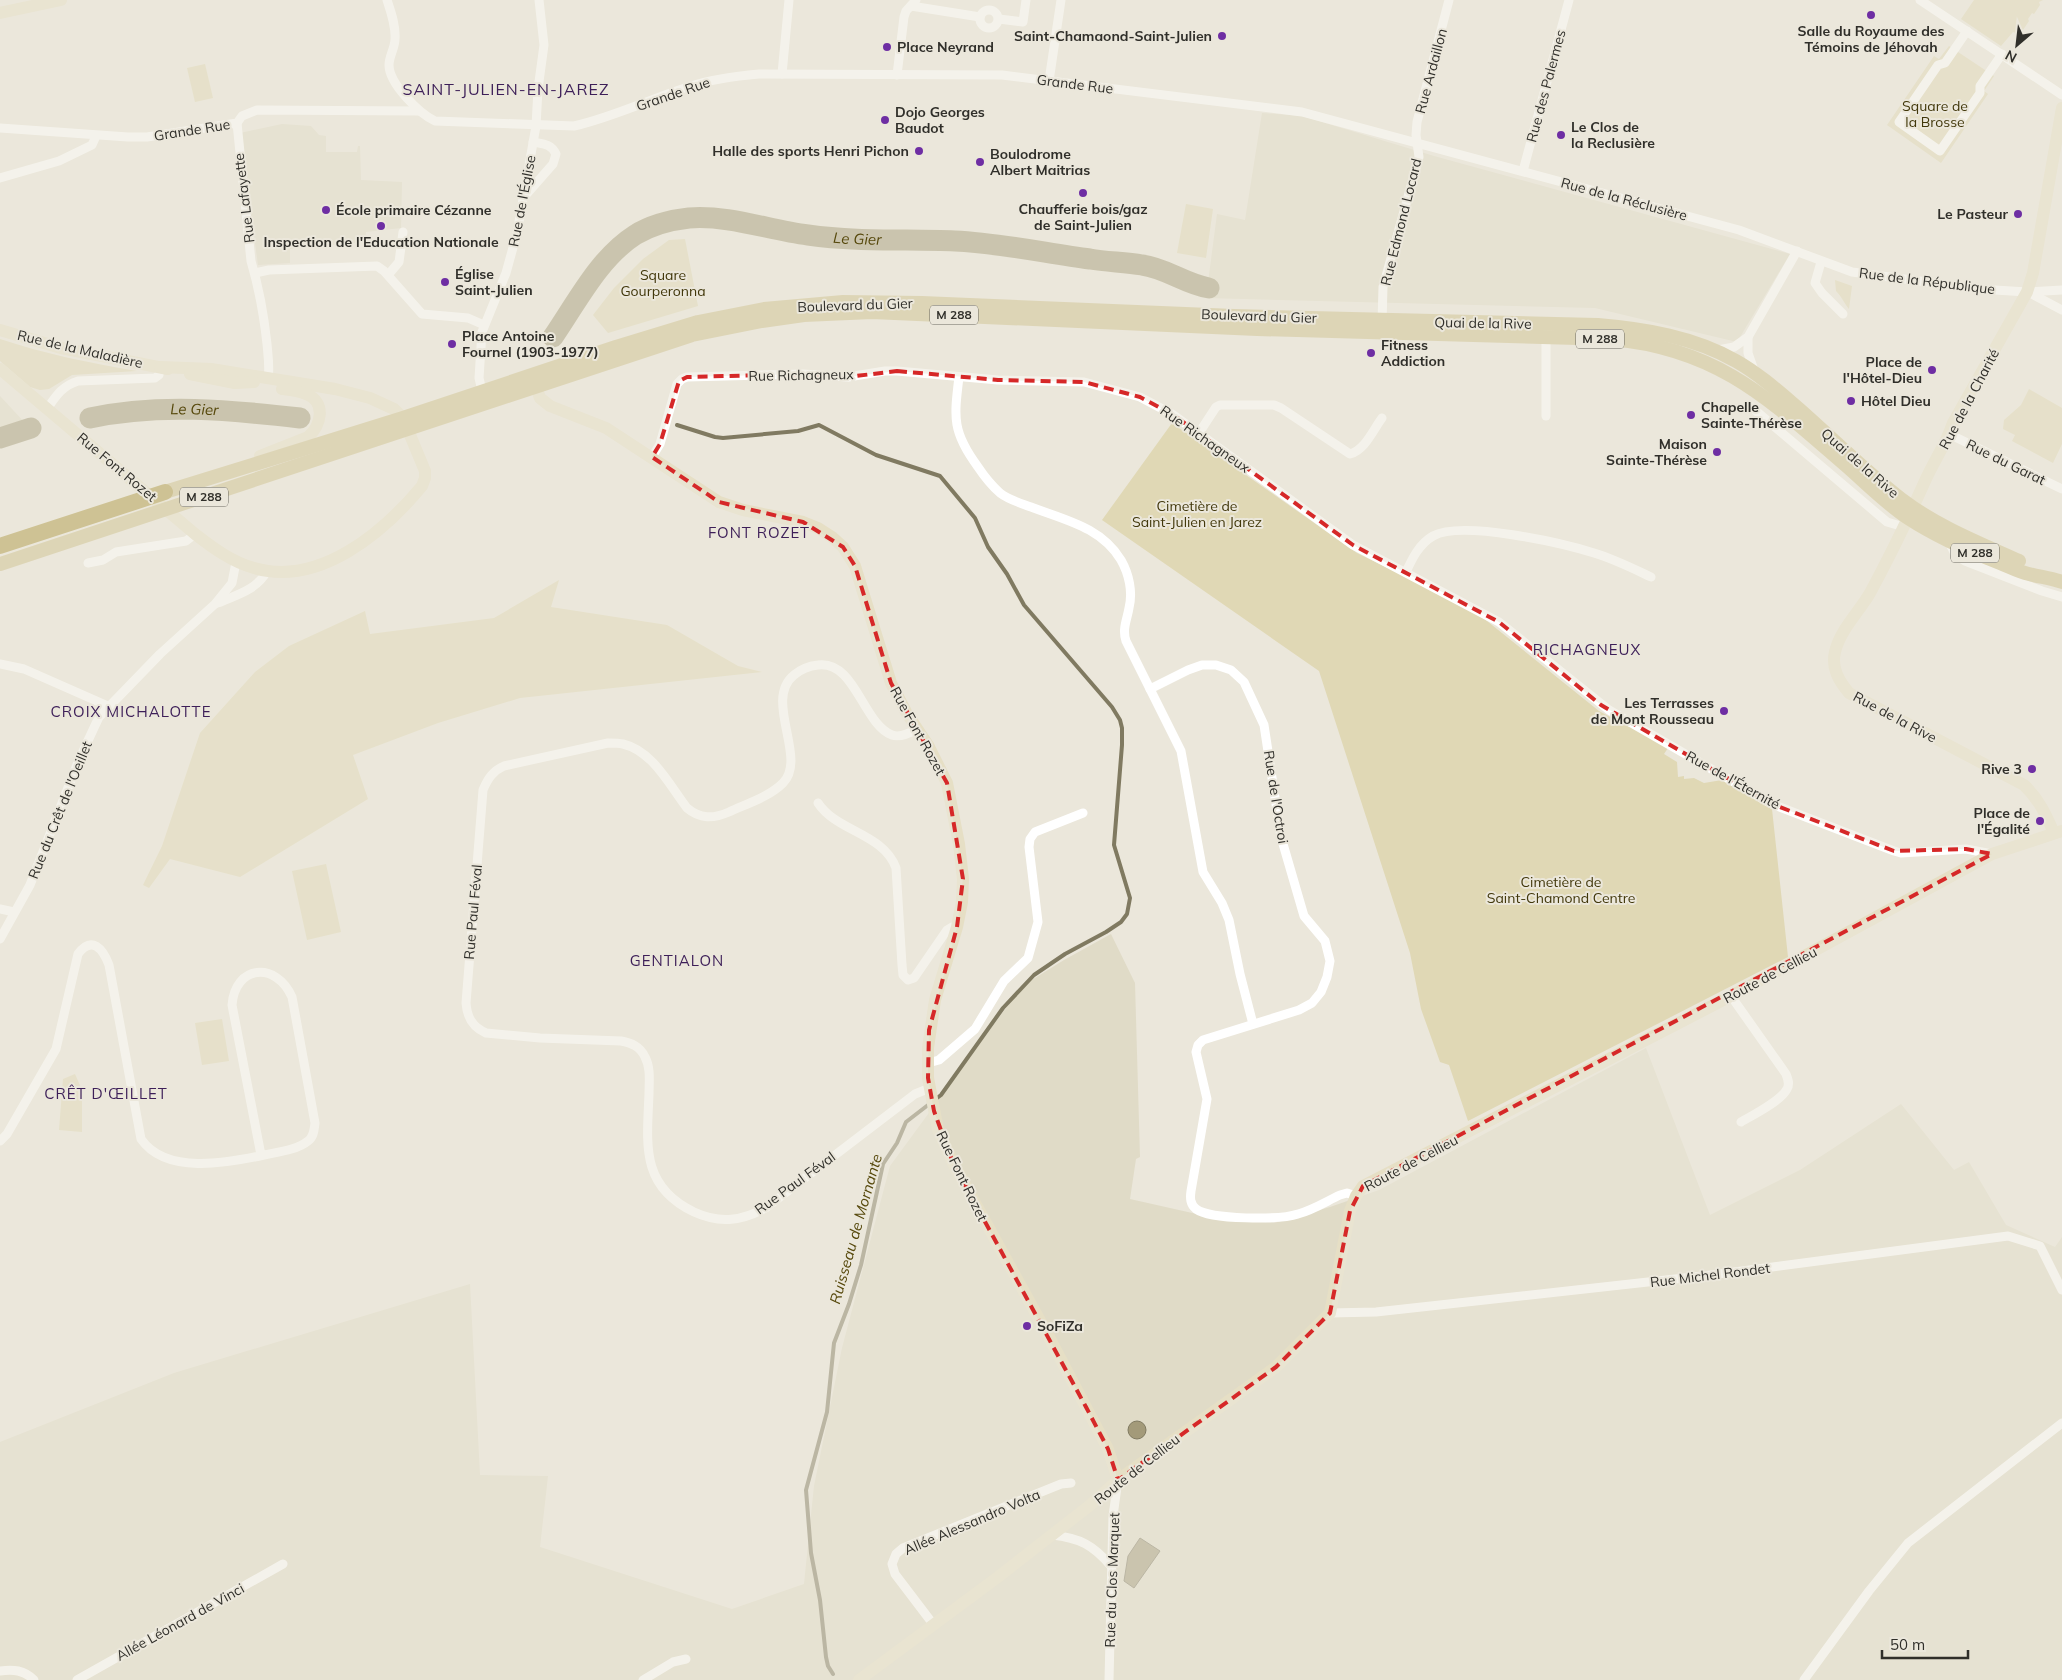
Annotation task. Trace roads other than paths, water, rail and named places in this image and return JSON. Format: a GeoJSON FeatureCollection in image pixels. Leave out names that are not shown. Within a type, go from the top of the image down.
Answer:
{"type":"FeatureCollection","features":[{"type":"Feature","properties":{"kind":"highway","name":"M 288"},"geometry":{"type":"LineString","coordinates":[[0,546],[165,492]]}},
{"type":"Feature","properties":{"kind":"main road"},"geometry":{"type":"LineString","coordinates":[[0,13],[61,0]]}},
{"type":"Feature","properties":{"kind":"main road","name":"Rue de la Charité"},"geometry":{"type":"LineString","coordinates":[[1909,517],[1958,415],[2027,292],[2033,273],[2062,108]]}},
{"type":"Feature","properties":{"kind":"main road","name":"Boulevard du Gier"},"geometry":{"type":"LineString","coordinates":[[406,424],[534,381],[698,322],[764,310],[843,302],[922,302],[1382,326]]}},
{"type":"Feature","properties":{"kind":"main road","name":"Quai de la Rive"},"geometry":{"type":"LineString","coordinates":[[1382,326],[1598,325],[1666,334],[1714,350],[1755,373],[1902,500],[1909,517],[2032,566],[2047,577]]}},
{"type":"Feature","properties":{"kind":"main road","name":"Quai de la Rive"},"geometry":{"type":"LineString","coordinates":[[1382,326],[1546,337],[1612,339],[1645,343],[1686,354],[1715,366],[1770,400],[1909,517],[1952,542],[2029,574],[2062,582]]}},
{"type":"Feature","properties":{"kind":"main road","name":"Rue de la Maladière"},"geometry":{"type":"LineString","coordinates":[[0,330],[61,348],[235,383],[264,381],[268,379]]}},
{"type":"Feature","properties":{"kind":"main road","name":"Rue de la Maladière"},"geometry":{"type":"LineString","coordinates":[[160,367],[211,370],[268,379]]}},
{"type":"Feature","properties":{"kind":"main road","name":"Rue Font Rozet"},"geometry":{"type":"LineString","coordinates":[[0,369],[193,532],[236,562]]}},
{"type":"Feature","properties":{"kind":"main road"},"geometry":{"type":"LineString","coordinates":[[236,562],[267,571],[289,573],[317,566],[342,556],[360,545],[415,495],[425,478],[425,471],[406,424],[394,409],[370,398],[335,389],[268,379]]}},
{"type":"Feature","properties":{"kind":"main road","name":"Rue Font Rozet"},"geometry":{"type":"LineString","coordinates":[[534,381],[540,398],[550,406],[606,428],[719,502],[743,510],[803,522],[818,528],[843,547],[855,566],[891,683],[934,756],[947,783],[952,802],[963,879],[958,928],[935,1000],[929,1030],[928,1063],[930,1091],[938,1130],[953,1164],[1108,1449],[1118,1480]]}},
{"type":"Feature","properties":{"kind":"main road"},"geometry":{"type":"LineString","coordinates":[[165,492],[308,438],[314,433],[319,423],[320,412],[318,403],[308,394],[235,383]]}},
{"type":"Feature","properties":{"kind":"main road","name":"M 288"},"geometry":{"type":"LineString","coordinates":[[185,486],[406,424]]}},
{"type":"Feature","properties":{"kind":"main road","name":"M 288"},"geometry":{"type":"LineString","coordinates":[[0,564],[406,424]]}},
{"type":"Feature","properties":{"kind":"main road","name":"Rue de la Rive"},"geometry":{"type":"LineString","coordinates":[[1909,517],[1863,606],[1838,643],[1834,663],[1841,684],[1860,699],[2024,785],[2035,796],[2058,832]]}},
{"type":"Feature","properties":{"kind":"main road","name":"Route de Cellieu"},"geometry":{"type":"LineString","coordinates":[[859,1680],[1052,1535],[1118,1480],[1276,1367],[1330,1313],[1350,1211],[1356,1196],[1363,1186],[1731,996],[1992,854],[2058,832]]}},
{"type":"Feature","properties":{"kind":"street"},"geometry":{"type":"LineString","coordinates":[[388,0],[396,39],[389,66],[399,87],[419,111]]}},
{"type":"Feature","properties":{"kind":"street","name":"Rue de l'Église"},"geometry":{"type":"LineString","coordinates":[[484,397],[479,378],[479,358],[484,325],[506,273],[516,239],[536,126],[538,89],[544,45],[539,0]]}},
{"type":"Feature","properties":{"kind":"street"},"geometry":{"type":"LineString","coordinates":[[782,74],[789,0]]}},
{"type":"Feature","properties":{"kind":"street"},"geometry":{"type":"LineString","coordinates":[[999,18],[994,27],[988,28],[981,23],[980,17],[982,12],[988,9],[994,11],[999,18],[1023,22],[1026,0]]}},
{"type":"Feature","properties":{"kind":"street"},"geometry":{"type":"LineString","coordinates":[[1049,81],[1061,0]]}},
{"type":"Feature","properties":{"kind":"street","name":"Rue Ardaillon"},"geometry":{"type":"LineString","coordinates":[[1417,142],[1417,122],[1449,0]]}},
{"type":"Feature","properties":{"kind":"street","name":"Rue des Palermes"},"geometry":{"type":"LineString","coordinates":[[1523,171],[1569,0]]}},
{"type":"Feature","properties":{"kind":"street"},"geometry":{"type":"LineString","coordinates":[[1920,0],[2062,95]]}},
{"type":"Feature","properties":{"kind":"street"},"geometry":{"type":"LineString","coordinates":[[897,75],[904,17],[913,3],[980,17]]}},
{"type":"Feature","properties":{"kind":"street"},"geometry":{"type":"LineString","coordinates":[[1967,31],[1945,63],[1938,64],[1899,122],[1940,151],[1980,92],[1980,86],[2002,54]]}},
{"type":"Feature","properties":{"kind":"street","name":"Grande Rue"},"geometry":{"type":"LineString","coordinates":[[0,128],[96,136],[147,136],[237,123],[242,116],[257,110],[419,111],[427,118],[444,122],[574,126],[589,123],[689,86],[724,78],[759,74],[1002,75],[1302,112],[1354,125]]}},
{"type":"Feature","properties":{"kind":"street","name":"Rue Lafayette"},"geometry":{"type":"LineString","coordinates":[[237,123],[251,261],[264,317],[269,364],[268,379]]}},
{"type":"Feature","properties":{"kind":"street","name":"Rue de la Réclusière"},"geometry":{"type":"LineString","coordinates":[[1354,125],[1739,230],[1797,251]]}},
{"type":"Feature","properties":{"kind":"street"},"geometry":{"type":"LineString","coordinates":[[0,178],[59,161],[92,145],[96,136]]}},
{"type":"Feature","properties":{"kind":"street"},"geometry":{"type":"LineString","coordinates":[[524,198],[553,164],[556,154],[553,147],[533,142]]}},
{"type":"Feature","properties":{"kind":"street","name":"Rue Edmond Locard"},"geometry":{"type":"LineString","coordinates":[[1382,326],[1383,287],[1419,157],[1417,142]]}},
{"type":"Feature","properties":{"kind":"street"},"geometry":{"type":"LineString","coordinates":[[388,275],[398,262],[403,232]]}},
{"type":"Feature","properties":{"kind":"street"},"geometry":{"type":"LineString","coordinates":[[1714,350],[1734,347],[1748,337],[1797,251]]}},
{"type":"Feature","properties":{"kind":"street","name":"Rue de la République"},"geometry":{"type":"LineString","coordinates":[[1797,251],[1821,262],[1852,272],[1875,276],[1969,288],[2027,292],[2062,290]]}},
{"type":"Feature","properties":{"kind":"street"},"geometry":{"type":"LineString","coordinates":[[1821,262],[1815,283],[1843,314]]}},
{"type":"Feature","properties":{"kind":"street"},"geometry":{"type":"LineString","coordinates":[[255,272],[377,266],[388,275],[422,314],[468,318],[484,325]]}},
{"type":"Feature","properties":{"kind":"street"},"geometry":{"type":"LineString","coordinates":[[2027,292],[2062,310]]}},
{"type":"Feature","properties":{"kind":"street"},"geometry":{"type":"LineString","coordinates":[[1546,337],[1546,416]]}},
{"type":"Feature","properties":{"kind":"street"},"geometry":{"type":"LineString","coordinates":[[1748,337],[1748,353],[1755,373]]}},
{"type":"Feature","properties":{"kind":"street"},"geometry":{"type":"LineString","coordinates":[[47,409],[62,389],[69,384],[78,381],[155,378],[159,375],[160,367]]}},
{"type":"Feature","properties":{"kind":"street","name":"Rue Richagneux"},"geometry":{"type":"LineString","coordinates":[[652,457],[659,447],[665,430],[677,384],[682,378],[686,377],[803,374],[848,377],[885,371],[1015,381],[1084,382],[1122,392],[1156,405],[1199,433],[1353,546],[1499,622],[1575,684]]}},
{"type":"Feature","properties":{"kind":"street"},"geometry":{"type":"LineString","coordinates":[[959,377],[954,412],[958,432],[968,454],[988,480],[1001,493],[1014,501],[1094,531],[1106,541],[1122,562],[1128,576],[1130,591],[1130,606],[1124,634],[1180,751],[1203,872],[1222,903],[1229,920],[1253,1024]]}},
{"type":"Feature","properties":{"kind":"street"},"geometry":{"type":"LineString","coordinates":[[1199,433],[1216,407],[1220,405],[1274,405],[1350,454],[1361,448],[1382,418]]}},
{"type":"Feature","properties":{"kind":"street"},"geometry":{"type":"LineString","coordinates":[[1749,405],[1886,522],[1909,517]]}},
{"type":"Feature","properties":{"kind":"street","name":"Rue du Garat"},"geometry":{"type":"LineString","coordinates":[[1949,434],[2062,489]]}},
{"type":"Feature","properties":{"kind":"street"},"geometry":{"type":"LineString","coordinates":[[1406,572],[1421,546],[1432,537],[1445,531],[1466,530],[1561,544],[1595,553],[1651,577]]}},
{"type":"Feature","properties":{"kind":"street"},"geometry":{"type":"LineString","coordinates":[[88,563],[103,560],[116,552],[186,540],[193,532]]}},
{"type":"Feature","properties":{"kind":"street"},"geometry":{"type":"LineString","coordinates":[[1952,542],[1951,546],[1956,554],[1965,561],[2062,597]]}},
{"type":"Feature","properties":{"kind":"street"},"geometry":{"type":"LineString","coordinates":[[215,604],[232,583],[236,562]]}},
{"type":"Feature","properties":{"kind":"street"},"geometry":{"type":"LineString","coordinates":[[215,604],[249,590],[263,578],[267,571]]}},
{"type":"Feature","properties":{"kind":"street","name":"Rue du Crêt de l'Oeillet"},"geometry":{"type":"LineString","coordinates":[[0,939],[40,863],[99,717],[160,654],[215,604]]}},
{"type":"Feature","properties":{"kind":"street"},"geometry":{"type":"LineString","coordinates":[[0,664],[24,669],[108,706]]}},
{"type":"Feature","properties":{"kind":"street","name":"Rue Paul Féval"},"geometry":{"type":"LineString","coordinates":[[917,729],[906,735],[894,736],[882,730],[846,676],[835,668],[822,664],[801,669],[786,684],[783,694],[790,762],[789,773],[783,783],[769,793],[722,815],[710,818],[693,813],[687,808],[650,759],[638,750],[623,744],[608,743],[504,766],[496,770],[488,779],[483,790],[466,1003],[467,1014],[478,1029],[496,1036],[621,1041],[631,1043],[641,1050],[646,1057],[649,1077],[646,1145],[650,1164],[663,1188],[674,1198],[687,1208],[704,1216],[720,1220],[738,1219],[753,1215],[767,1207],[915,1094],[930,1091]]}},
{"type":"Feature","properties":{"kind":"street","name":"Rue de l'Octroi"},"geometry":{"type":"LineString","coordinates":[[1150,689],[1202,665],[1216,665],[1231,670],[1244,682],[1264,725],[1280,837],[1304,916],[1325,941],[1330,961],[1326,982],[1312,1003],[1300,1010],[1203,1040],[1198,1046],[1196,1052],[1206,1099],[1190,1197],[1191,1202],[1203,1212],[1247,1217],[1286,1216],[1309,1210],[1340,1195],[1347,1193],[1356,1196]]}},
{"type":"Feature","properties":{"kind":"street","name":"Rue de l'Éternité"},"geometry":{"type":"LineString","coordinates":[[1575,684],[1609,710],[1772,804],[1901,853],[1966,849],[1992,854]]}},
{"type":"Feature","properties":{"kind":"street"},"geometry":{"type":"LineString","coordinates":[[818,803],[827,814],[880,846],[892,859],[896,868],[902,965],[904,975],[908,980],[914,978],[947,930],[952,926],[958,928]]}},
{"type":"Feature","properties":{"kind":"street"},"geometry":{"type":"LineString","coordinates":[[928,1063],[938,1060],[975,1029],[1004,981],[1028,958],[1038,916],[1030,857],[1030,838],[1035,832],[1082,813]]}},
{"type":"Feature","properties":{"kind":"street"},"geometry":{"type":"LineString","coordinates":[[0,910],[14,912]]}},
{"type":"Feature","properties":{"kind":"street"},"geometry":{"type":"LineString","coordinates":[[0,1142],[7,1134],[56,1049],[60,1040],[78,954],[83,947],[89,945],[98,947],[109,965],[141,1139],[148,1149],[158,1156],[195,1163],[243,1160],[303,1144],[310,1140],[314,1133],[315,1124],[292,997],[287,986],[276,976],[264,972],[250,974],[240,982],[233,992],[232,1005],[261,1155]]}},
{"type":"Feature","properties":{"kind":"street"},"geometry":{"type":"LineString","coordinates":[[1731,996],[1786,1074],[1788,1081],[1788,1088],[1783,1095],[1741,1122]]}},
{"type":"Feature","properties":{"kind":"street","name":"Rue Michel Rondet"},"geometry":{"type":"LineString","coordinates":[[1330,1313],[1376,1312],[1701,1276],[2008,1236],[2040,1246],[2059,1273],[2062,1290]]}},
{"type":"Feature","properties":{"kind":"street"},"geometry":{"type":"LineString","coordinates":[[1804,1680],[1869,1591],[1908,1543],[2062,1423]]}},
{"type":"Feature","properties":{"kind":"street","name":"Rue du Clos Marquet"},"geometry":{"type":"LineString","coordinates":[[1109,1680],[1113,1516],[1118,1480]]}},
{"type":"Feature","properties":{"kind":"street","name":"Allée Alessandro Volta"},"geometry":{"type":"LineString","coordinates":[[933,1624],[895,1574],[892,1564],[896,1554],[903,1548],[1061,1484],[1071,1483]]}},
{"type":"Feature","properties":{"kind":"street"},"geometry":{"type":"LineString","coordinates":[[1052,1535],[1071,1537],[1086,1543],[1102,1555],[1111,1566]]}},
{"type":"Feature","properties":{"kind":"street","name":"Allée Léonard de Vinci"},"geometry":{"type":"LineString","coordinates":[[77,1680],[283,1564]]}},
{"type":"Feature","properties":{"kind":"street"},"geometry":{"type":"LineString","coordinates":[[643,1680],[673,1662],[686,1659]]}},
{"type":"Feature","properties":{"kind":"street"},"geometry":{"type":"LineString","coordinates":[[0,1671],[20,1671],[34,1680]]}},
{"type":"Feature","properties":{"kind":"waterway","name":"Le Gier"},"geometry":{"type":"LineString","coordinates":[[553,337],[600,268],[622,245],[648,228],[689,218],[734,221],[793,233],[826,237],[955,241],[1006,246],[1151,267],[1209,288]]}},
{"type":"Feature","properties":{"kind":"waterway","name":"Le Gier"},"geometry":{"type":"LineString","coordinates":[[90,418],[116,413],[168,409],[195,409],[300,418]]}},
{"type":"Feature","properties":{"kind":"waterway","name":"Ruisseau de Mornante"},"geometry":{"type":"LineString","coordinates":[[677,425],[723,438],[798,431],[819,425],[876,455],[940,476],[975,518],[988,547],[1007,574],[1024,605],[1112,707],[1120,720],[1122,728],[1114,845],[1130,898],[1127,914],[1121,922],[1106,932],[1065,954],[1034,975],[1003,1008],[941,1095],[906,1122],[897,1143],[883,1164],[861,1265],[834,1343],[827,1412],[806,1490],[811,1553],[820,1600],[826,1657],[828,1666],[833,1674]]}},
{"type":"Feature","properties":{"kind":"waterway","name":"Le Gier"},"geometry":{"type":"LineString","coordinates":[[0,438],[31,428]]}},
{"type":"Feature","properties":{"kind":"place","name":"Salle du Royaume des Témoins de Jéhovah"},"geometry":{"type":"Point","coordinates":[1871,15]}},
{"type":"Feature","properties":{"kind":"place","name":"Saint-Chamaond-Saint-Julien"},"geometry":{"type":"Point","coordinates":[1222,36]}},
{"type":"Feature","properties":{"kind":"place","name":"Place Neyrand"},"geometry":{"type":"Point","coordinates":[887,47]}},
{"type":"Feature","properties":{"kind":"place","name":"Dojo Georges Baudot"},"geometry":{"type":"Point","coordinates":[885,120]}},
{"type":"Feature","properties":{"kind":"place","name":"Le Clos de la Reclusière"},"geometry":{"type":"Point","coordinates":[1561,135]}},
{"type":"Feature","properties":{"kind":"place","name":"Halle des sports Henri Pichon"},"geometry":{"type":"Point","coordinates":[919,151]}},
{"type":"Feature","properties":{"kind":"place","name":"Boulodrome Albert Maitrias"},"geometry":{"type":"Point","coordinates":[980,162]}},
{"type":"Feature","properties":{"kind":"place","name":"Chaufferie bois/gaz de Saint-Julien"},"geometry":{"type":"Point","coordinates":[1083,193]}},
{"type":"Feature","properties":{"kind":"place","name":"École primaire Cézanne"},"geometry":{"type":"Point","coordinates":[326,210]}},
{"type":"Feature","properties":{"kind":"place","name":"Le Pasteur"},"geometry":{"type":"Point","coordinates":[2018,214]}},
{"type":"Feature","properties":{"kind":"place","name":"Inspection de l'Education Nationale"},"geometry":{"type":"Point","coordinates":[381,226]}},
{"type":"Feature","properties":{"kind":"place","name":"Église Saint-Julien"},"geometry":{"type":"Point","coordinates":[445,282]}},
{"type":"Feature","properties":{"kind":"place","name":"Place Antoine Fournel (1903-1977)"},"geometry":{"type":"Point","coordinates":[452,344]}},
{"type":"Feature","properties":{"kind":"place","name":"Fitness Addiction"},"geometry":{"type":"Point","coordinates":[1371,353]}},
{"type":"Feature","properties":{"kind":"place","name":"Place de l'Hôtel-Dieu"},"geometry":{"type":"Point","coordinates":[1932,370]}},
{"type":"Feature","properties":{"kind":"place","name":"Hôtel Dieu"},"geometry":{"type":"Point","coordinates":[1851,401]}},
{"type":"Feature","properties":{"kind":"place","name":"Chapelle Sainte-Thérèse"},"geometry":{"type":"Point","coordinates":[1691,415]}},
{"type":"Feature","properties":{"kind":"place","name":"Maison Sainte-Thérèse"},"geometry":{"type":"Point","coordinates":[1717,452]}},
{"type":"Feature","properties":{"kind":"place","name":"Les Terrasses de Mont Rousseau"},"geometry":{"type":"Point","coordinates":[1724,711]}},
{"type":"Feature","properties":{"kind":"place","name":"Rive 3"},"geometry":{"type":"Point","coordinates":[2032,769]}},
{"type":"Feature","properties":{"kind":"place","name":"Place de l'Égalité"},"geometry":{"type":"Point","coordinates":[2040,821]}},
{"type":"Feature","properties":{"kind":"place","name":"SoFiZa"},"geometry":{"type":"Point","coordinates":[1027,1326]}},
{"type":"Feature","properties":{"kind":"district","name":"SAINT-JULIEN-EN-JAREZ"},"geometry":{"type":"Point","coordinates":[506,89]}},
{"type":"Feature","properties":{"kind":"district","name":"FONT ROZET"},"geometry":{"type":"Point","coordinates":[759,533]}},
{"type":"Feature","properties":{"kind":"district","name":"RICHAGNEUX"},"geometry":{"type":"Point","coordinates":[1587,650]}},
{"type":"Feature","properties":{"kind":"district","name":"CROIX MICHALOTTE"},"geometry":{"type":"Point","coordinates":[131,712]}},
{"type":"Feature","properties":{"kind":"district","name":"GENTIALON"},"geometry":{"type":"Point","coordinates":[677,961]}},
{"type":"Feature","properties":{"kind":"district","name":"CRÊT D'ŒILLET"},"geometry":{"type":"Point","coordinates":[106,1094]}},
{"type":"Feature","properties":{"kind":"park label","name":"Square de la Brosse"},"geometry":{"type":"Point","coordinates":[1935,114]}},
{"type":"Feature","properties":{"kind":"park label","name":"Square Gourperonna"},"geometry":{"type":"Point","coordinates":[663,284]}},
{"type":"Feature","properties":{"kind":"park label","name":"Cimetière de Saint-Julien en Jarez"},"geometry":{"type":"Point","coordinates":[1197,514]}},
{"type":"Feature","properties":{"kind":"park label","name":"Cimetière de Saint-Chamond Centre"},"geometry":{"type":"Point","coordinates":[1561,890]}}]}
